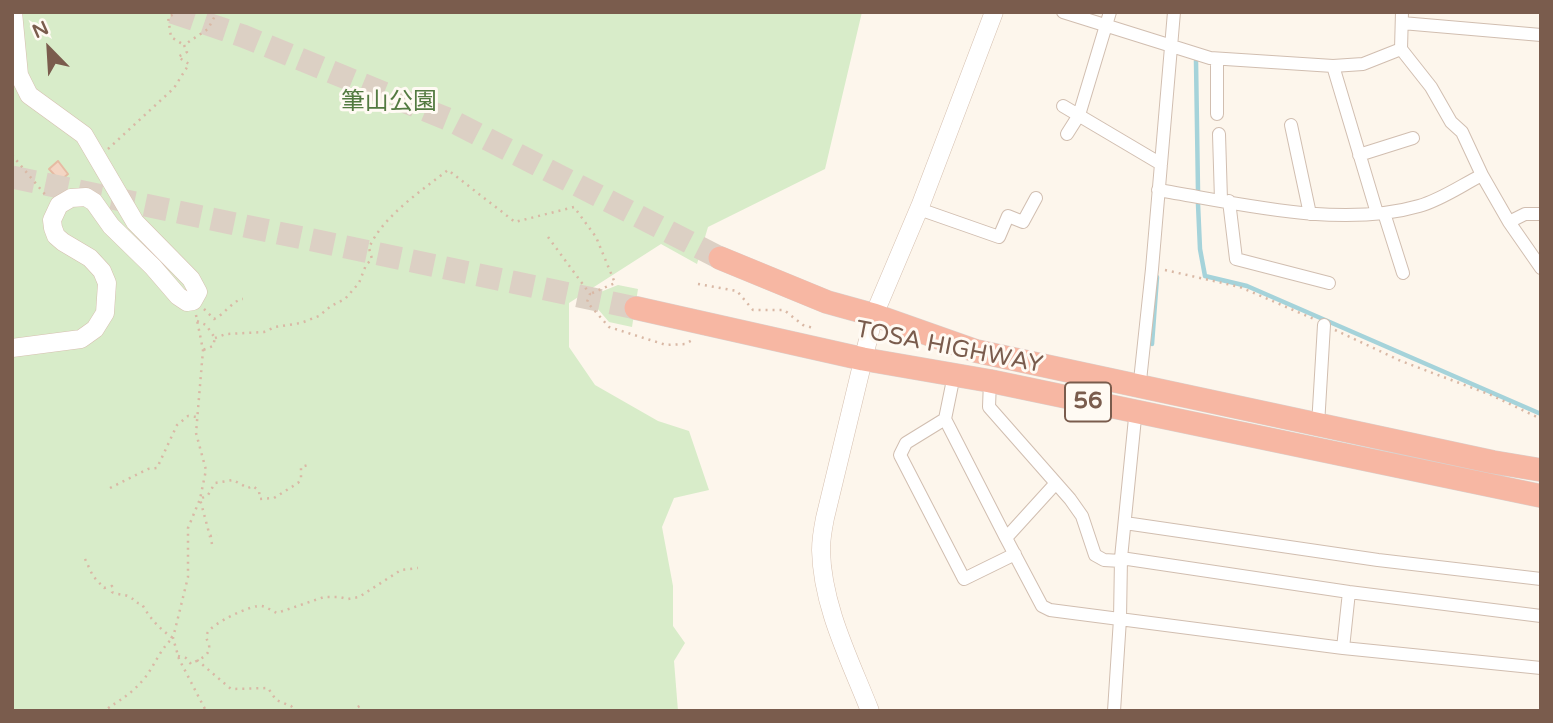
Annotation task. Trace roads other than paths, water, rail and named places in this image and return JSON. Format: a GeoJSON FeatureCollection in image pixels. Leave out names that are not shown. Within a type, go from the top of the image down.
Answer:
{"type":"FeatureCollection","features":[{"type":"Feature","properties":{"kind":"highway","name":"TOSA HIGHWAY"},"geometry":{"type":"LineString","coordinates":[[720,258],[827,302],[874,315],[976,351],[1541,470]]}},
{"type":"Feature","properties":{"kind":"highway","name":"TOSA HIGHWAY"},"geometry":{"type":"LineString","coordinates":[[636,308],[863,359],[990,381],[1541,496]]}},
{"type":"Feature","properties":{"kind":"street"},"geometry":{"type":"LineString","coordinates":[[12,348],[81,339],[95,329],[105,313],[107,283],[102,271],[90,258],[56,236],[52,220],[56,209],[71,198],[86,197],[94,202],[111,226],[178,296],[187,302],[194,299],[197,287],[135,222],[84,135],[29,95],[19,75],[13,12]]}},
{"type":"Feature","properties":{"kind":"street"},"geometry":{"type":"LineString","coordinates":[[870,711],[836,625],[823,575],[821,549],[825,518],[874,315],[919,209],[994,12]]}},
{"type":"Feature","properties":{"kind":"street"},"geometry":{"type":"LineString","coordinates":[[1063,12],[1171,48],[1217,59],[1333,66],[1363,64],[1401,49]]}},
{"type":"Feature","properties":{"kind":"street"},"geometry":{"type":"LineString","coordinates":[[1067,134],[1079,115],[1110,12]]}},
{"type":"Feature","properties":{"kind":"street"},"geometry":{"type":"LineString","coordinates":[[1114,711],[1121,560],[1152,269],[1174,12]]}},
{"type":"Feature","properties":{"kind":"street"},"geometry":{"type":"LineString","coordinates":[[1541,35],[1402,17],[1401,49],[1431,87],[1451,122],[1462,132],[1482,175],[1509,222],[1541,268]]}},
{"type":"Feature","properties":{"kind":"street"},"geometry":{"type":"LineString","coordinates":[[1217,59],[1217,114]]}},
{"type":"Feature","properties":{"kind":"street"},"geometry":{"type":"LineString","coordinates":[[1333,66],[1359,155],[1403,274]]}},
{"type":"Feature","properties":{"kind":"street"},"geometry":{"type":"LineString","coordinates":[[1063,106],[1161,164]]}},
{"type":"Feature","properties":{"kind":"street"},"geometry":{"type":"LineString","coordinates":[[1291,125],[1310,214]]}},
{"type":"Feature","properties":{"kind":"street"},"geometry":{"type":"LineString","coordinates":[[1219,134],[1225,201],[1236,259],[1329,283]]}},
{"type":"Feature","properties":{"kind":"street"},"geometry":{"type":"LineString","coordinates":[[1359,155],[1413,138]]}},
{"type":"Feature","properties":{"kind":"street"},"geometry":{"type":"LineString","coordinates":[[1158,190],[1310,214],[1380,213],[1422,205],[1482,175]]}},
{"type":"Feature","properties":{"kind":"street"},"geometry":{"type":"LineString","coordinates":[[919,209],[999,237],[1008,216],[1023,222],[1037,198]]}},
{"type":"Feature","properties":{"kind":"street"},"geometry":{"type":"LineString","coordinates":[[1509,222],[1525,214],[1541,214]]}},
{"type":"Feature","properties":{"kind":"street"},"geometry":{"type":"LineString","coordinates":[[1318,425],[1324,325]]}},
{"type":"Feature","properties":{"kind":"street"},"geometry":{"type":"LineString","coordinates":[[954,375],[945,419],[1042,606],[1050,610],[1343,648],[1541,668]]}},
{"type":"Feature","properties":{"kind":"street"},"geometry":{"type":"LineString","coordinates":[[990,381],[989,407],[1082,516],[1095,555],[1104,559],[1541,616]]}},
{"type":"Feature","properties":{"kind":"street"},"geometry":{"type":"LineString","coordinates":[[945,419],[906,443],[900,454],[958,568],[964,579],[1015,554]]}},
{"type":"Feature","properties":{"kind":"street"},"geometry":{"type":"LineString","coordinates":[[1006,538],[1055,483]]}},
{"type":"Feature","properties":{"kind":"street"},"geometry":{"type":"LineString","coordinates":[[1125,523],[1541,579]]}},
{"type":"Feature","properties":{"kind":"street"},"geometry":{"type":"LineString","coordinates":[[1343,648],[1349,592]]}},
{"type":"Feature","properties":{"kind":"waterway"},"geometry":{"type":"LineString","coordinates":[[1196,61],[1198,191]]}},
{"type":"Feature","properties":{"kind":"waterway"},"geometry":{"type":"LineString","coordinates":[[1198,204],[1200,249],[1205,276],[1247,286],[1541,414]]}},
{"type":"Feature","properties":{"kind":"waterway"},"geometry":{"type":"LineString","coordinates":[[1152,344],[1157,277]]}},
{"type":"Feature","properties":{"kind":"tunnel"},"geometry":{"type":"LineString","coordinates":[[172,12],[243,36],[450,120],[720,258]]}},
{"type":"Feature","properties":{"kind":"tunnel"},"geometry":{"type":"LineString","coordinates":[[12,177],[636,308]]}},
{"type":"Feature","properties":{"kind":"park label","name":"筆山公園"},"geometry":{"type":"Point","coordinates":[389,103]}}]}
